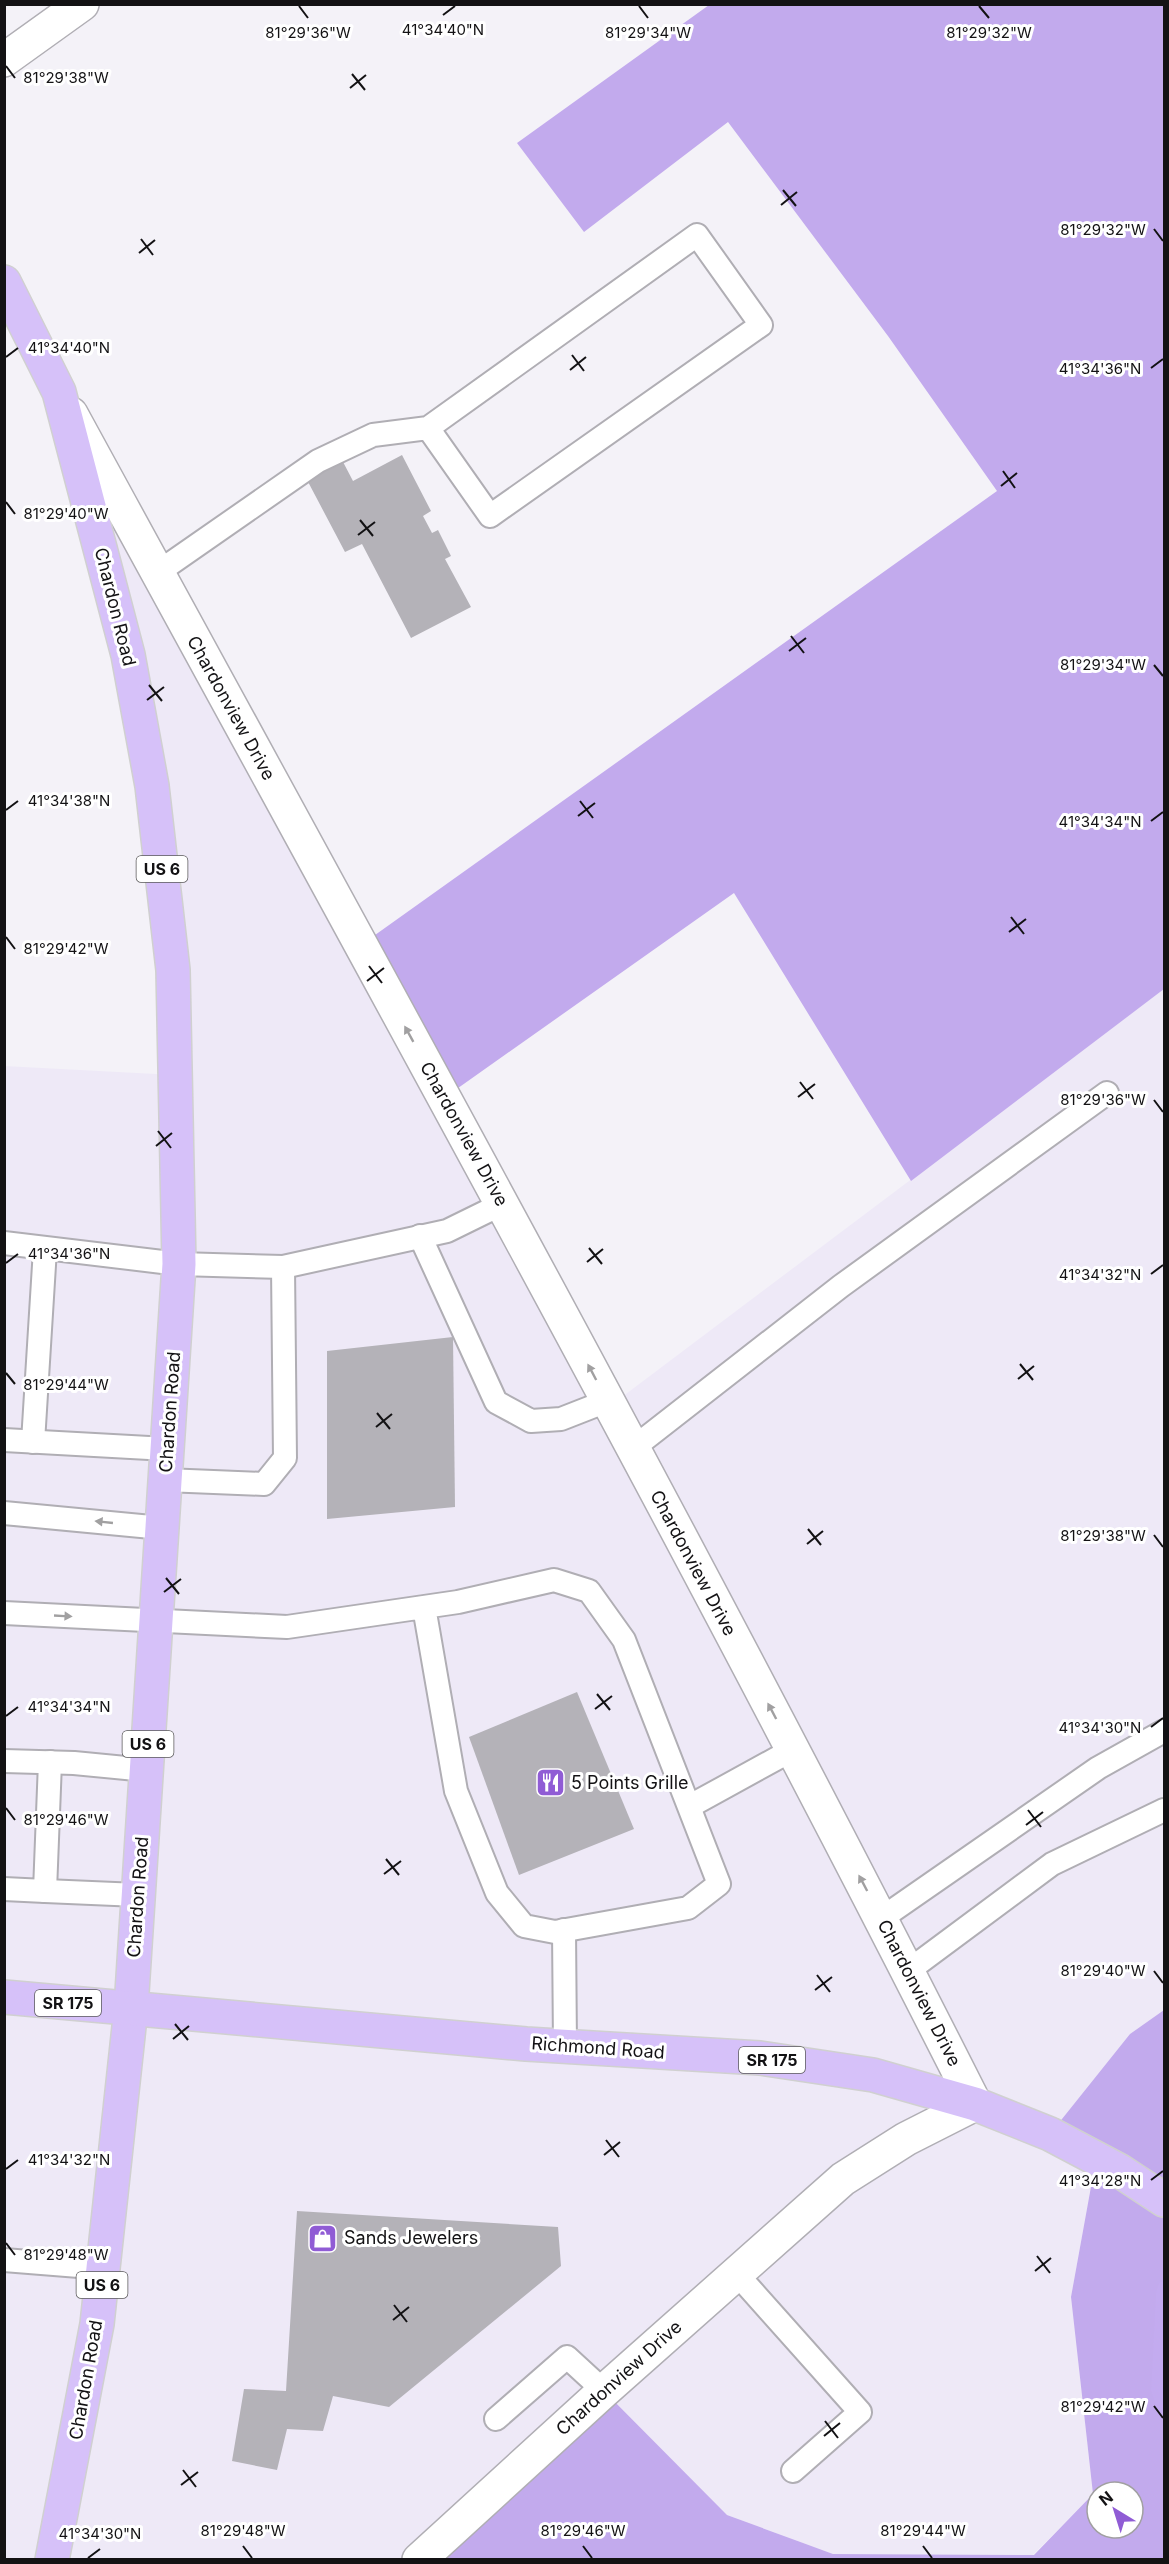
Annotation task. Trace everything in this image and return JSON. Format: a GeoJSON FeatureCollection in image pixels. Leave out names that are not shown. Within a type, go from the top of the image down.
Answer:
{"type":"FeatureCollection","features":[{"type":"Feature","properties":{"kind":"main road","name":"Chardon Road"},"geometry":{"type":"LineString","coordinates":[[4,282],[58,392],[128,655],[152,786],[173,970],[179,1264],[131,2008],[97,2324],[52,2559]]}},
{"type":"Feature","properties":{"kind":"main road","name":"Richmond Road"},"geometry":{"type":"LineString","coordinates":[[4,1997],[565,2046],[760,2058],[873,2075],[975,2104],[1050,2134],[1119,2171],[1164,2200]]}},
{"type":"Feature","properties":{"kind":"street"},"geometry":{"type":"LineString","coordinates":[[4,60],[81,4]]}},
{"type":"Feature","properties":{"kind":"street","name":"Chardonview Drive"},"geometry":{"type":"LineString","coordinates":[[58,392],[502,1204],[882,1918],[975,2104],[906,2139],[843,2178],[419,2559]]}},
{"type":"Feature","properties":{"kind":"lane"},"geometry":{"type":"LineString","coordinates":[[157,573],[318,461],[373,435],[428,428],[696,235],[761,325],[490,516],[428,428]]}},
{"type":"Feature","properties":{"kind":"lane"},"geometry":{"type":"LineString","coordinates":[[632,1449],[841,1286],[1107,1093]]}},
{"type":"Feature","properties":{"kind":"lane"},"geometry":{"type":"LineString","coordinates":[[4,1243],[179,1264],[283,1267],[447,1231],[502,1204]]}},
{"type":"Feature","properties":{"kind":"lane"},"geometry":{"type":"LineString","coordinates":[[420,1236],[496,1402],[531,1421],[561,1419],[607,1401]]}},
{"type":"Feature","properties":{"kind":"lane"},"geometry":{"type":"LineString","coordinates":[[33,1442],[45,1249]]}},
{"type":"Feature","properties":{"kind":"lane"},"geometry":{"type":"LineString","coordinates":[[4,1440],[33,1442],[264,1484],[285,1458],[283,1267]]}},
{"type":"Feature","properties":{"kind":"lane"},"geometry":{"type":"LineString","coordinates":[[4,1513],[162,1528]]}},
{"type":"Feature","properties":{"kind":"lane"},"geometry":{"type":"LineString","coordinates":[[4,1613],[287,1627],[458,1602],[554,1580],[589,1591],[624,1640],[719,1884],[688,1908],[555,1932],[524,1926],[497,1893],[456,1791],[424,1607]]}},
{"type":"Feature","properties":{"kind":"lane"},"geometry":{"type":"LineString","coordinates":[[882,1918],[1098,1768],[1164,1731]]}},
{"type":"Feature","properties":{"kind":"lane"},"geometry":{"type":"LineString","coordinates":[[690,1806],[792,1750]]}},
{"type":"Feature","properties":{"kind":"lane"},"geometry":{"type":"LineString","coordinates":[[4,1761],[50,1762],[146,1770]]}},
{"type":"Feature","properties":{"kind":"lane"},"geometry":{"type":"LineString","coordinates":[[45,1891],[50,1762]]}},
{"type":"Feature","properties":{"kind":"lane"},"geometry":{"type":"LineString","coordinates":[[908,1971],[1052,1864],[1164,1810]]}},
{"type":"Feature","properties":{"kind":"lane"},"geometry":{"type":"LineString","coordinates":[[4,1889],[138,1895]]}},
{"type":"Feature","properties":{"kind":"lane"},"geometry":{"type":"LineString","coordinates":[[564,1930],[565,2046]]}},
{"type":"Feature","properties":{"kind":"lane"},"geometry":{"type":"LineString","coordinates":[[4,2260],[104,2268]]}},
{"type":"Feature","properties":{"kind":"lane"},"geometry":{"type":"LineString","coordinates":[[736,2273],[860,2412],[793,2471]]}},
{"type":"Feature","properties":{"kind":"lane"},"geometry":{"type":"LineString","coordinates":[[496,2419],[567,2357],[604,2391]]}},
{"type":"Feature","properties":{"kind":"shaded area"},"geometry":{"type":"Polygon","coordinates":[[[709,5],[1164,5],[1164,989],[911,1181],[734,893],[444,1098],[361,945],[997,491],[888,336],[728,122],[584,232],[517,143],[709,5]]]}},
{"type":"Feature","properties":{"kind":"shaded area"},"geometry":{"type":"Polygon","coordinates":[[[59,392],[610,1406],[1164,989],[1164,2010],[1130,2034],[1096,2158],[1071,2297],[1091,2480],[1085,2480],[1085,2502],[1033,2555],[833,2554],[727,2515],[604,2391],[419,2559],[5,2559],[4,1066],[175,1075],[152,786],[59,392]]]}},
{"type":"Feature","properties":{"kind":"shaded area"},"geometry":{"type":"Polygon","coordinates":[[[1164,2010],[1164,2559],[419,2560],[604,2391],[727,2515],[833,2554],[1034,2555],[1085,2502],[1085,2540],[1145,2540],[1145,2480],[1091,2480],[1071,2297],[1096,2159],[1050,2134],[1130,2034],[1164,2010]]]}},
{"type":"Feature","properties":{"kind":"building"},"geometry":{"type":"Polygon","coordinates":[[[402,455],[431,511],[423,516],[432,533],[438,530],[451,556],[445,559],[471,607],[411,638],[362,544],[345,552],[306,478],[342,460],[353,481],[402,455]]]}},
{"type":"Feature","properties":{"kind":"building"},"geometry":{"type":"Polygon","coordinates":[[[453,1337],[455,1507],[327,1519],[327,1351],[453,1337]]]}},
{"type":"Feature","properties":{"kind":"building","name":"5 Points Grille"},"geometry":{"type":"Polygon","coordinates":[[[577,1692],[634,1829],[519,1875],[469,1737],[577,1692]]]}},
{"type":"Feature","properties":{"kind":"building"},"geometry":{"type":"Polygon","coordinates":[[[297,2211],[558,2227],[561,2266],[389,2407],[333,2396],[323,2431],[287,2429],[277,2470],[232,2461],[244,2389],[286,2391],[297,2211]]]}},
{"type":"Feature","properties":{"kind":"waterway"},"geometry":{"type":"LineString","coordinates":[[1164,2287],[1157,2390],[1164,2411]]}},
{"type":"Feature","properties":{"kind":"place","name":"5 Points Grille"},"geometry":{"type":"Point","coordinates":[550,1783]}},
{"type":"Feature","properties":{"kind":"place","name":"Sands Jewelers"},"geometry":{"type":"Point","coordinates":[323,2238]}}]}
